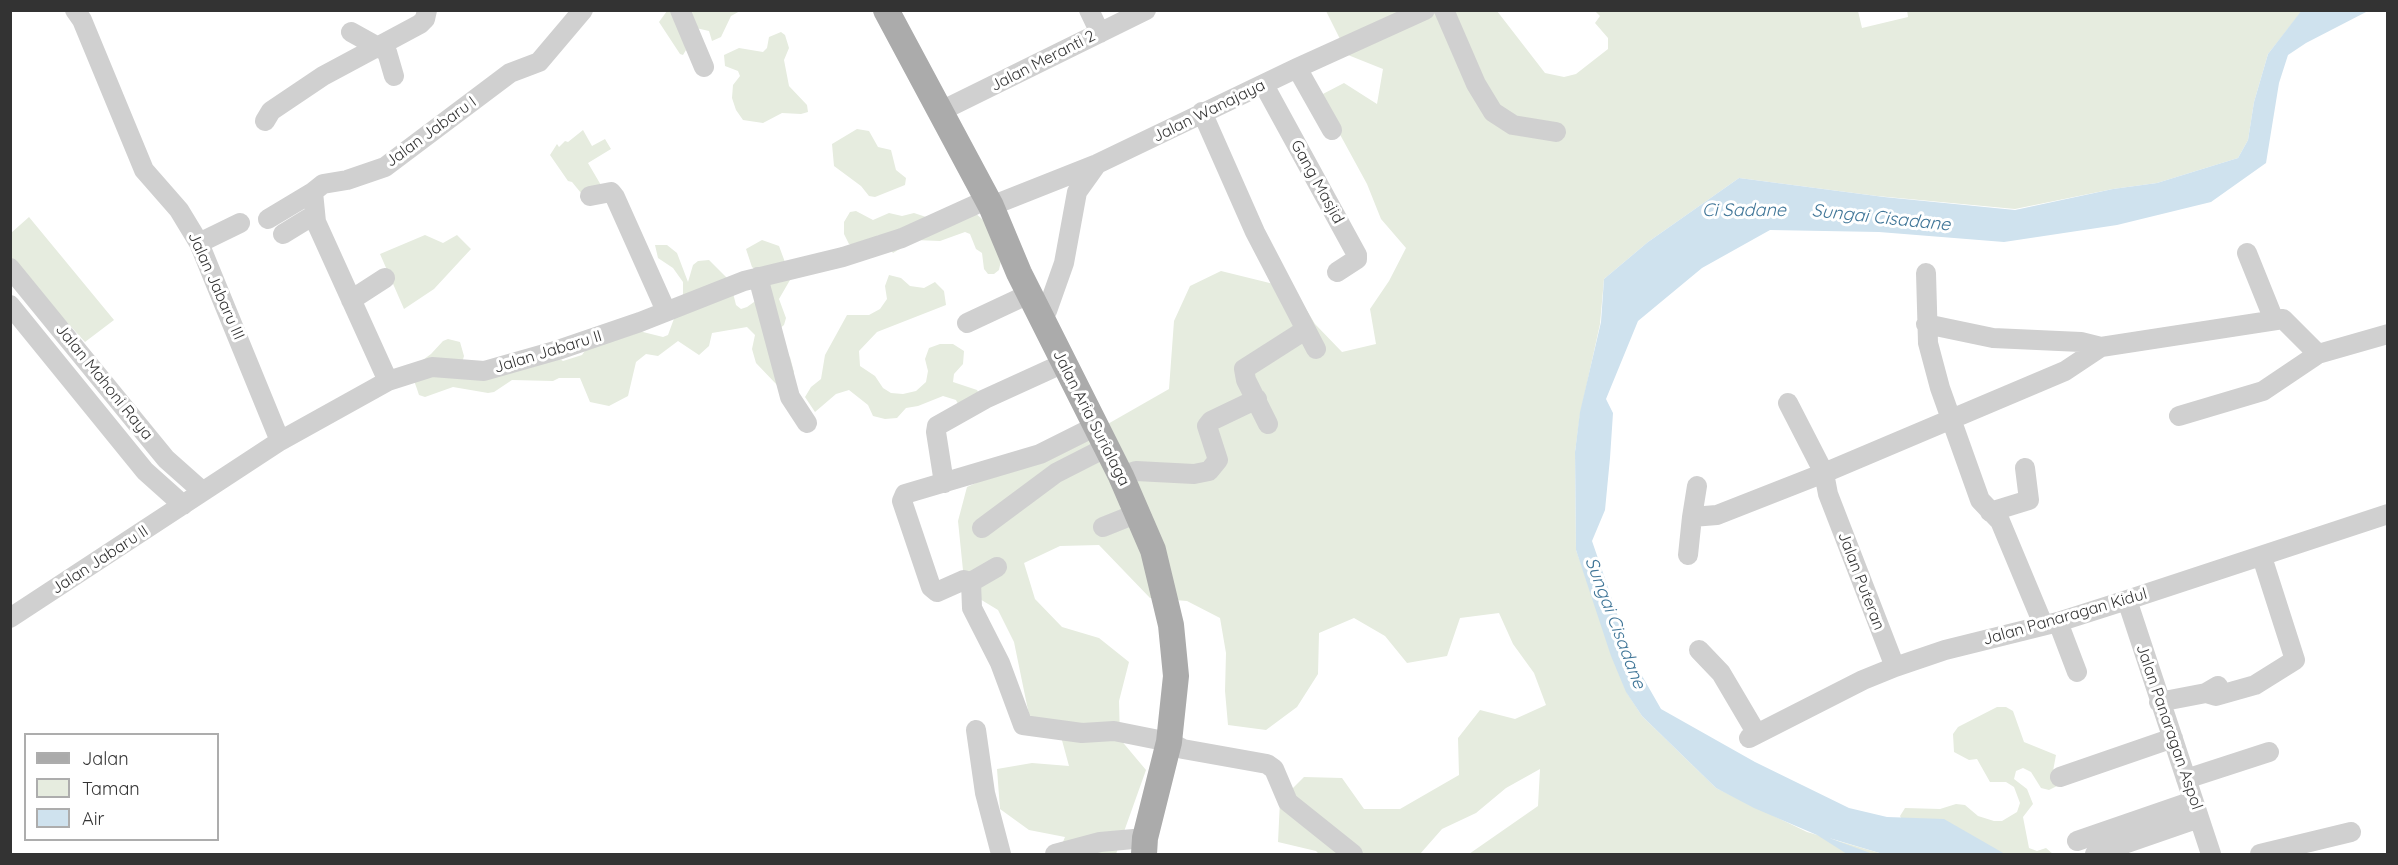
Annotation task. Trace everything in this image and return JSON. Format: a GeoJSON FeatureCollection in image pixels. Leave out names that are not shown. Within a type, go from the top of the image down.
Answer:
{"type":"FeatureCollection","features":[{"type":"Feature","properties":{"kind":"main road","name":"Jalan Aria Surialaga"},"geometry":{"type":"LineString","coordinates":[[886,10],[990,202],[1035,305],[1121,476],[1156,560],[1171,625],[1176,676],[1169,742],[1145,846]]}},
{"type":"Feature","properties":{"kind":"street","name":"Jalan Jabaru III"},"geometry":{"type":"LineString","coordinates":[[75,10],[87,31],[144,170],[179,210],[199,243],[280,441]]}},
{"type":"Feature","properties":{"kind":"street"},"geometry":{"type":"LineString","coordinates":[[265,121],[271,111],[323,76],[381,47],[420,24],[425,19],[427,10]]}},
{"type":"Feature","properties":{"kind":"street"},"geometry":{"type":"LineString","coordinates":[[680,10],[704,67]]}},
{"type":"Feature","properties":{"kind":"street"},"geometry":{"type":"LineString","coordinates":[[1089,10],[1100,33]]}},
{"type":"Feature","properties":{"kind":"street","name":"Jalan Meranti 2"},"geometry":{"type":"LineString","coordinates":[[941,111],[1146,10]]}},
{"type":"Feature","properties":{"kind":"street","name":"Jalan Wanajaya"},"geometry":{"type":"LineString","coordinates":[[990,202],[1097,164],[1203,112],[1425,10]]}},
{"type":"Feature","properties":{"kind":"street"},"geometry":{"type":"LineString","coordinates":[[1444,10],[1476,84],[1493,112],[1513,125],[1556,132]]}},
{"type":"Feature","properties":{"kind":"street","name":"Jalan Jabaru I"},"geometry":{"type":"LineString","coordinates":[[268,219],[323,184],[347,180],[385,167],[510,73],[539,62],[575,13]]}},
{"type":"Feature","properties":{"kind":"street"},"geometry":{"type":"LineString","coordinates":[[351,32],[381,47],[391,57],[394,76]]}},
{"type":"Feature","properties":{"kind":"street"},"geometry":{"type":"LineString","coordinates":[[1297,68],[1332,130]]}},
{"type":"Feature","properties":{"kind":"street","name":"Gang Masjid"},"geometry":{"type":"LineString","coordinates":[[1264,85],[1357,255],[1357,259],[1337,272]]}},
{"type":"Feature","properties":{"kind":"street"},"geometry":{"type":"LineString","coordinates":[[1203,112],[1255,232],[1316,349]]}},
{"type":"Feature","properties":{"kind":"street"},"geometry":{"type":"LineString","coordinates":[[968,323],[1035,305],[1047,311],[1064,263],[1077,192],[1097,164]]}},
{"type":"Feature","properties":{"kind":"street"},"geometry":{"type":"LineString","coordinates":[[313,192],[314,215],[388,381]]}},
{"type":"Feature","properties":{"kind":"street"},"geometry":{"type":"LineString","coordinates":[[590,196],[611,192],[615,197],[666,311]]}},
{"type":"Feature","properties":{"kind":"street","name":"Jalan Jabaru II"},"geometry":{"type":"LineString","coordinates":[[10,618],[280,441],[388,381],[432,367],[484,371],[558,350],[758,277],[886,243],[990,202]]}},
{"type":"Feature","properties":{"kind":"street"},"geometry":{"type":"LineString","coordinates":[[283,234],[314,215]]}},
{"type":"Feature","properties":{"kind":"street"},"geometry":{"type":"LineString","coordinates":[[199,243],[240,224]]}},
{"type":"Feature","properties":{"kind":"street"},"geometry":{"type":"LineString","coordinates":[[2247,253],[2274,320]]}},
{"type":"Feature","properties":{"kind":"street","name":"Jalan Mahoni Raya"},"geometry":{"type":"LineString","coordinates":[[10,268],[166,459],[202,491]]}},
{"type":"Feature","properties":{"kind":"street"},"geometry":{"type":"LineString","coordinates":[[1926,273],[1926,324],[1931,360],[1980,500],[2000,521],[2076,672]]}},
{"type":"Feature","properties":{"kind":"street"},"geometry":{"type":"LineString","coordinates":[[758,277],[790,397],[807,423]]}},
{"type":"Feature","properties":{"kind":"street"},"geometry":{"type":"LineString","coordinates":[[351,300],[385,278]]}},
{"type":"Feature","properties":{"kind":"street","name":"Jalan Mahoni Raya"},"geometry":{"type":"LineString","coordinates":[[10,304],[145,471],[183,505]]}},
{"type":"Feature","properties":{"kind":"street"},"geometry":{"type":"LineString","coordinates":[[1926,324],[1993,338],[2080,342],[2101,347],[2283,319],[2289,322],[2318,354]]}},
{"type":"Feature","properties":{"kind":"street"},"geometry":{"type":"LineString","coordinates":[[1268,423],[1246,380],[1244,369],[1302,332]]}},
{"type":"Feature","properties":{"kind":"street"},"geometry":{"type":"LineString","coordinates":[[2179,416],[2262,391],[2318,354],[2388,334]]}},
{"type":"Feature","properties":{"kind":"street"},"geometry":{"type":"LineString","coordinates":[[1692,517],[1718,515],[1824,473],[1951,417],[2065,371],[2101,347]]}},
{"type":"Feature","properties":{"kind":"street"},"geometry":{"type":"LineString","coordinates":[[944,483],[937,426],[985,399],[1064,363]]}},
{"type":"Feature","properties":{"kind":"street"},"geometry":{"type":"LineString","coordinates":[[1121,476],[1136,471],[1194,474],[1209,471],[1218,460],[1208,426],[1211,421],[1257,399]]}},
{"type":"Feature","properties":{"kind":"street","name":"Jalan Puteran"},"geometry":{"type":"LineString","coordinates":[[1788,403],[1824,473],[1828,494],[1895,667]]}},
{"type":"Feature","properties":{"kind":"street"},"geometry":{"type":"LineString","coordinates":[[997,567],[971,582],[964,580],[937,592],[931,587],[902,501],[906,494],[1102,437]]}},
{"type":"Feature","properties":{"kind":"street"},"geometry":{"type":"LineString","coordinates":[[981,528],[1102,437]]}},
{"type":"Feature","properties":{"kind":"street"},"geometry":{"type":"LineString","coordinates":[[1990,512],[2029,500],[2025,468]]}},
{"type":"Feature","properties":{"kind":"street"},"geometry":{"type":"LineString","coordinates":[[1688,555],[1697,486]]}},
{"type":"Feature","properties":{"kind":"street"},"geometry":{"type":"LineString","coordinates":[[1103,527],[1138,513]]}},
{"type":"Feature","properties":{"kind":"street","name":"Jalan Panaragan Kidul"},"geometry":{"type":"LineString","coordinates":[[1699,650],[1720,673],[1753,736],[1895,667],[1945,650],[2051,623],[2127,600],[2388,514]]}},
{"type":"Feature","properties":{"kind":"street"},"geometry":{"type":"LineString","coordinates":[[2159,702],[2206,693],[2216,696],[2245,688],[2259,683],[2295,660],[2262,557]]}},
{"type":"Feature","properties":{"kind":"street"},"geometry":{"type":"LineString","coordinates":[[971,582],[972,608],[1000,663],[1023,725],[1082,732],[1114,731],[1169,742],[1183,749],[1267,764],[1274,769],[1288,802],[1353,855]]}},
{"type":"Feature","properties":{"kind":"street","name":"Jalan Panaragan Aspol"},"geometry":{"type":"LineString","coordinates":[[2127,600],[2211,855]]}},
{"type":"Feature","properties":{"kind":"street"},"geometry":{"type":"LineString","coordinates":[[976,730],[985,793],[1000,855]]}},
{"type":"Feature","properties":{"kind":"street"},"geometry":{"type":"LineString","coordinates":[[2060,777],[2173,738]]}},
{"type":"Feature","properties":{"kind":"street"},"geometry":{"type":"LineString","coordinates":[[2186,779],[2269,752]]}},
{"type":"Feature","properties":{"kind":"street"},"geometry":{"type":"LineString","coordinates":[[2077,841],[2196,809]]}},
{"type":"Feature","properties":{"kind":"street"},"geometry":{"type":"LineString","coordinates":[[2095,855],[2196,809]]}},
{"type":"Feature","properties":{"kind":"street"},"geometry":{"type":"LineString","coordinates":[[2260,855],[2351,832]]}},
{"type":"Feature","properties":{"kind":"street"},"geometry":{"type":"LineString","coordinates":[[1055,855],[1100,842],[1145,846]]}},
{"type":"Feature","properties":{"kind":"green space"},"geometry":{"type":"Polygon","coordinates":[[[1907,10],[2302,11],[2268,54],[2254,102],[2248,140],[2238,158],[2157,183],[2113,189],[2015,209],[1877,196],[1739,178],[1648,242],[1604,279],[1600,324],[1580,415],[1575,452],[1576,550],[1627,693],[1642,716],[1716,788],[1807,832],[1883,854],[1469,854],[1538,806],[1540,769],[1506,788],[1476,813],[1442,829],[1420,854],[1319,854],[1316,851],[1278,842],[1280,801],[1304,777],[1342,778],[1364,809],[1400,809],[1459,775],[1458,738],[1480,710],[1515,719],[1546,705],[1534,673],[1513,644],[1499,613],[1460,618],[1447,656],[1407,663],[1385,636],[1354,618],[1319,633],[1318,674],[1297,707],[1266,730],[1228,725],[1225,691],[1226,653],[1220,618],[1187,601],[1150,598],[1099,545],[1060,546],[1024,563],[1035,599],[1062,627],[1099,638],[1129,662],[1119,701],[1120,739],[1146,770],[1116,854],[1058,854],[1065,837],[1029,830],[1000,809],[997,769],[1032,763],[1069,766],[1060,733],[1029,715],[1014,642],[998,610],[965,590],[958,521],[967,487],[1106,425],[1169,389],[1174,321],[1190,286],[1221,271],[1294,289],[1315,324],[1342,352],[1376,344],[1370,309],[1389,281],[1406,248],[1381,219],[1367,184],[1319,96],[1344,83],[1377,104],[1383,69],[1348,55],[1326,11],[1497,11],[1545,73],[1564,77],[1576,74],[1608,49],[1608,38],[1595,23],[1600,16],[1595,11],[1858,11],[1862,28],[1908,17],[1907,10]]]}},
{"type":"Feature","properties":{"kind":"green space"},"geometry":{"type":"Polygon","coordinates":[[[667,11],[740,11],[731,16],[721,37],[712,41],[709,31],[696,28],[684,38],[686,50],[683,55],[680,54],[659,22],[667,11]]]}},
{"type":"Feature","properties":{"kind":"green space"},"geometry":{"type":"Polygon","coordinates":[[[781,32],[785,35],[789,48],[784,60],[789,86],[807,105],[808,112],[782,113],[763,123],[743,120],[732,98],[733,85],[740,76],[738,71],[725,66],[724,55],[739,48],[763,52],[767,48],[769,37],[781,32]]]}},
{"type":"Feature","properties":{"kind":"green space"},"geometry":{"type":"Polygon","coordinates":[[[857,129],[869,131],[878,147],[891,150],[896,170],[906,178],[905,185],[875,197],[869,196],[861,186],[834,166],[832,144],[857,129]]]}},
{"type":"Feature","properties":{"kind":"green space"},"geometry":{"type":"Polygon","coordinates":[[[583,130],[592,146],[605,139],[611,149],[588,163],[605,192],[581,193],[572,182],[568,181],[550,155],[557,144],[559,147],[583,130]]]}},
{"type":"Feature","properties":{"kind":"green space"},"geometry":{"type":"Polygon","coordinates":[[[856,211],[873,220],[889,213],[902,216],[914,213],[926,217],[974,212],[990,226],[1002,256],[999,270],[994,274],[988,274],[984,269],[982,253],[976,249],[970,234],[965,232],[940,241],[915,240],[893,253],[879,235],[855,246],[849,244],[844,234],[844,222],[850,212],[856,211]]]}},
{"type":"Feature","properties":{"kind":"green space"},"geometry":{"type":"Polygon","coordinates":[[[29,217],[114,320],[85,342],[11,261],[11,233],[29,217]]]}},
{"type":"Feature","properties":{"kind":"green space"},"geometry":{"type":"Polygon","coordinates":[[[425,235],[443,243],[457,235],[471,249],[434,289],[404,309],[380,254],[425,235]]]}},
{"type":"Feature","properties":{"kind":"green space"},"geometry":{"type":"Polygon","coordinates":[[[762,240],[779,246],[789,273],[790,280],[779,299],[786,318],[784,325],[779,329],[784,353],[790,357],[794,372],[784,384],[777,385],[756,363],[752,349],[755,335],[747,327],[712,333],[709,346],[699,355],[678,341],[658,356],[646,354],[636,362],[628,396],[609,406],[590,402],[580,378],[559,378],[553,381],[512,380],[494,392],[488,393],[453,387],[425,397],[419,395],[412,375],[416,365],[448,339],[460,342],[464,356],[462,363],[558,358],[563,361],[582,355],[589,345],[639,331],[663,337],[668,335],[683,294],[683,282],[673,268],[658,258],[655,245],[667,245],[677,253],[688,282],[693,265],[698,261],[709,260],[730,281],[736,305],[741,309],[747,307],[761,297],[761,275],[752,267],[746,249],[762,240]]]}},
{"type":"Feature","properties":{"kind":"green space"},"geometry":{"type":"Polygon","coordinates":[[[889,275],[901,278],[910,286],[924,288],[935,282],[944,291],[946,305],[877,332],[859,351],[860,366],[875,376],[883,388],[891,393],[903,394],[916,391],[926,382],[928,371],[925,359],[929,348],[940,344],[953,344],[964,351],[963,364],[954,374],[953,382],[977,390],[982,399],[961,410],[956,400],[943,396],[906,408],[897,418],[885,419],[873,416],[868,405],[849,390],[836,394],[815,412],[805,397],[811,387],[821,379],[825,355],[847,315],[869,315],[880,309],[887,299],[885,286],[889,275]]]}},
{"type":"Feature","properties":{"kind":"green space"},"geometry":{"type":"Polygon","coordinates":[[[1997,707],[2006,707],[2013,711],[2024,742],[2056,755],[2053,771],[2057,786],[2049,790],[2041,788],[2031,772],[2023,768],[2016,771],[2014,779],[2027,789],[2033,804],[2023,817],[2029,848],[2037,851],[2046,848],[2053,854],[1992,854],[1904,824],[1900,816],[1905,808],[1940,809],[1956,804],[1965,805],[1978,816],[1994,821],[2002,821],[2017,812],[2020,803],[2014,787],[2006,782],[1990,782],[1977,759],[1969,760],[1954,752],[1953,734],[1958,727],[1997,707]]]}},
{"type":"Feature","properties":{"kind":"water","name":"Ci Sadane"},"geometry":{"type":"Polygon","coordinates":[[[2302,10],[2368,11],[2306,43],[2288,55],[2279,83],[2266,163],[2211,202],[2117,225],[2004,242],[1879,232],[1770,230],[1702,268],[1638,321],[1606,399],[1613,413],[1605,510],[1592,541],[1633,660],[1661,709],[1755,762],[1849,808],[1887,817],[1944,819],[2005,854],[1883,854],[1829,838],[1873,854],[1847,854],[1817,835],[1754,808],[1716,788],[1642,716],[1626,692],[1611,656],[1576,550],[1575,452],[1580,412],[1601,322],[1604,279],[1648,242],[1739,178],[1884,197],[2015,210],[2113,189],[2157,183],[2238,158],[2248,140],[2254,102],[2268,54],[2302,10]]]}},
{"type":"Feature","properties":{"kind":"water label","name":"Sungai Cisadane"},"geometry":{"type":"Point","coordinates":[1881,218]}},
{"type":"Feature","properties":{"kind":"water label","name":"Sungai Cisadane"},"geometry":{"type":"Point","coordinates":[1615,623]}}]}
